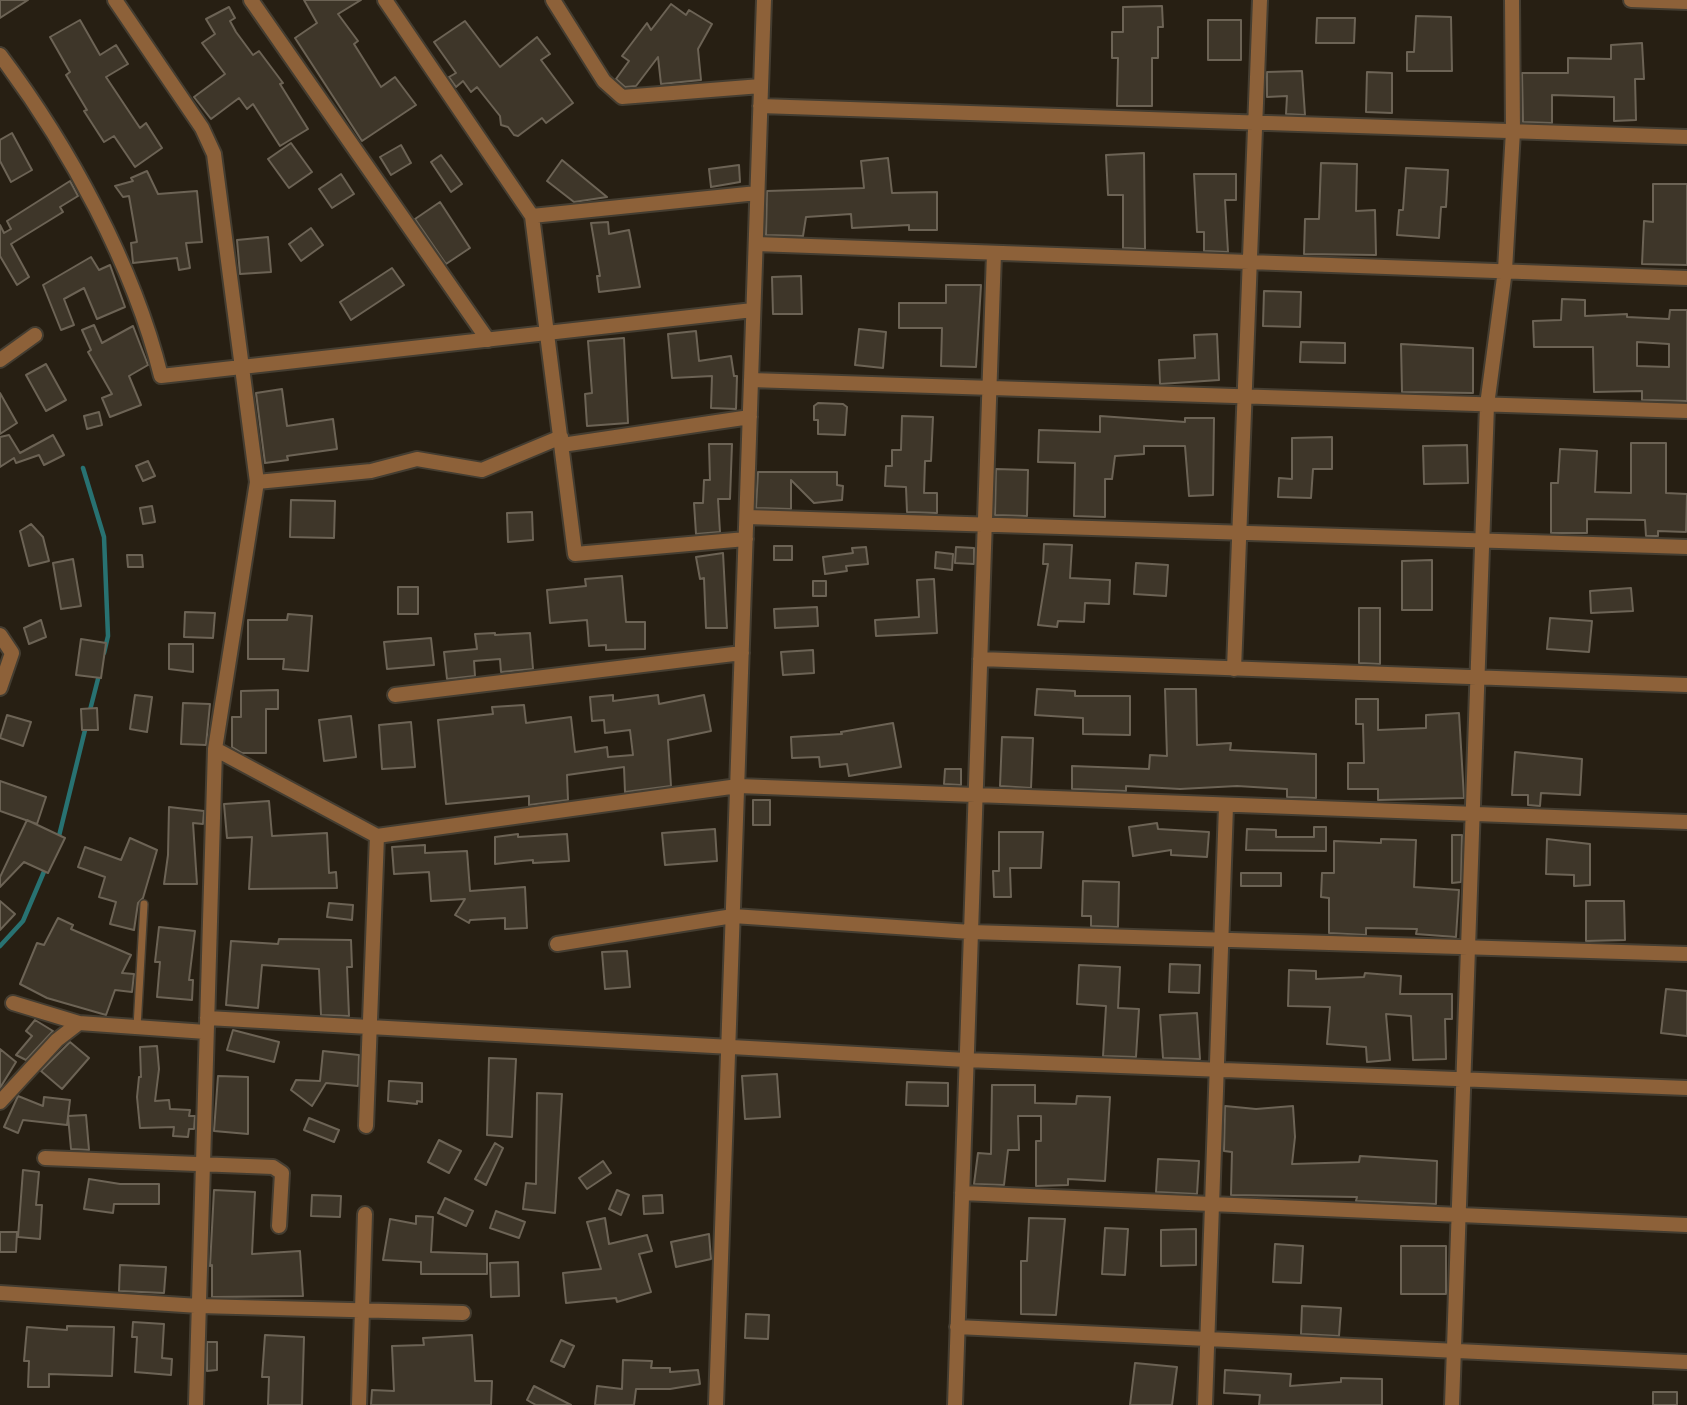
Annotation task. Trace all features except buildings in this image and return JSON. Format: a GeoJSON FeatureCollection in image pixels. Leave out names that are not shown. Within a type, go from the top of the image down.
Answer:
{"type":"FeatureCollection","features":[{"type":"Feature","properties":{"kind":"street"},"geometry":{"type":"LineString","coordinates":[[115,0],[209,139],[214,154],[257,482],[215,749],[196,1405]]}},
{"type":"Feature","properties":{"kind":"street"},"geometry":{"type":"LineString","coordinates":[[251,0],[488,340]]}},
{"type":"Feature","properties":{"kind":"street"},"geometry":{"type":"LineString","coordinates":[[385,0],[532,216],[575,554],[746,539]]}},
{"type":"Feature","properties":{"kind":"street"},"geometry":{"type":"LineString","coordinates":[[553,0],[604,80],[622,97],[761,86]]}},
{"type":"Feature","properties":{"kind":"street"},"geometry":{"type":"LineString","coordinates":[[716,1405],[764,0]]}},
{"type":"Feature","properties":{"kind":"street"},"geometry":{"type":"LineString","coordinates":[[1234,669],[1260,0]]}},
{"type":"Feature","properties":{"kind":"street"},"geometry":{"type":"LineString","coordinates":[[1452,1405],[1488,405],[1505,270],[1513,131],[1512,0]]}},
{"type":"Feature","properties":{"kind":"street"},"geometry":{"type":"LineString","coordinates":[[1631,0],[1687,2]]}},
{"type":"Feature","properties":{"kind":"street"},"geometry":{"type":"LineString","coordinates":[[0,55],[81,182],[149,327],[161,376],[753,310]]}},
{"type":"Feature","properties":{"kind":"street"},"geometry":{"type":"LineString","coordinates":[[760,106],[1687,137]]}},
{"type":"Feature","properties":{"kind":"street"},"geometry":{"type":"LineString","coordinates":[[532,216],[757,193]]}},
{"type":"Feature","properties":{"kind":"street"},"geometry":{"type":"LineString","coordinates":[[755,244],[1687,278]]}},
{"type":"Feature","properties":{"kind":"street"},"geometry":{"type":"LineString","coordinates":[[955,1405],[994,253]]}},
{"type":"Feature","properties":{"kind":"street"},"geometry":{"type":"LineString","coordinates":[[0,360],[35,335]]}},
{"type":"Feature","properties":{"kind":"street"},"geometry":{"type":"LineString","coordinates":[[751,380],[1687,411]]}},
{"type":"Feature","properties":{"kind":"street"},"geometry":{"type":"LineString","coordinates":[[257,482],[371,471],[417,459],[482,470],[561,441],[750,417]]}},
{"type":"Feature","properties":{"kind":"street"},"geometry":{"type":"LineString","coordinates":[[747,517],[1687,547]]}},
{"type":"Feature","properties":{"kind":"street"},"geometry":{"type":"LineString","coordinates":[[0,635],[12,653],[0,688]]}},
{"type":"Feature","properties":{"kind":"street"},"geometry":{"type":"LineString","coordinates":[[395,695],[742,653]]}},
{"type":"Feature","properties":{"kind":"street"},"geometry":{"type":"LineString","coordinates":[[980,660],[1687,685]]}},
{"type":"Feature","properties":{"kind":"street"},"geometry":{"type":"LineString","coordinates":[[215,749],[377,836],[738,786],[1687,822]]}},
{"type":"Feature","properties":{"kind":"street"},"geometry":{"type":"LineString","coordinates":[[1205,1405],[1226,806]]}},
{"type":"Feature","properties":{"kind":"street"},"geometry":{"type":"LineString","coordinates":[[366,1126],[377,836]]}},
{"type":"Feature","properties":{"kind":"street"},"geometry":{"type":"LineString","coordinates":[[557,944],[733,916],[971,932],[1687,954]]}},
{"type":"Feature","properties":{"kind":"street"},"geometry":{"type":"LineString","coordinates":[[13,1003],[79,1023],[137,1027],[206,1025],[370,1028],[966,1060],[1687,1088]]}},
{"type":"Feature","properties":{"kind":"street"},"geometry":{"type":"LineString","coordinates":[[0,1102],[57,1040],[79,1023]]}},
{"type":"Feature","properties":{"kind":"street"},"geometry":{"type":"LineString","coordinates":[[45,1158],[273,1167],[282,1173],[279,1226]]}},
{"type":"Feature","properties":{"kind":"street"},"geometry":{"type":"LineString","coordinates":[[962,1193],[1687,1225]]}},
{"type":"Feature","properties":{"kind":"street"},"geometry":{"type":"LineString","coordinates":[[359,1405],[365,1214]]}},
{"type":"Feature","properties":{"kind":"street"},"geometry":{"type":"LineString","coordinates":[[0,1293],[199,1306],[463,1313]]}},
{"type":"Feature","properties":{"kind":"street"},"geometry":{"type":"LineString","coordinates":[[957,1327],[1687,1362]]}},
{"type":"Feature","properties":{"kind":"lane"},"geometry":{"type":"LineString","coordinates":[[137,1027],[144,904]]}},
{"type":"Feature","properties":{"kind":"waterway"},"geometry":{"type":"LineString","coordinates":[[83,468],[104,537],[108,636],[104,653]]}},
{"type":"Feature","properties":{"kind":"waterway"},"geometry":{"type":"LineString","coordinates":[[89,714],[99,675]]}},
{"type":"Feature","properties":{"kind":"waterway"},"geometry":{"type":"LineString","coordinates":[[58,840],[86,726]]}},
{"type":"Feature","properties":{"kind":"waterway"},"geometry":{"type":"LineString","coordinates":[[0,946],[23,921],[46,867]]}}]}
